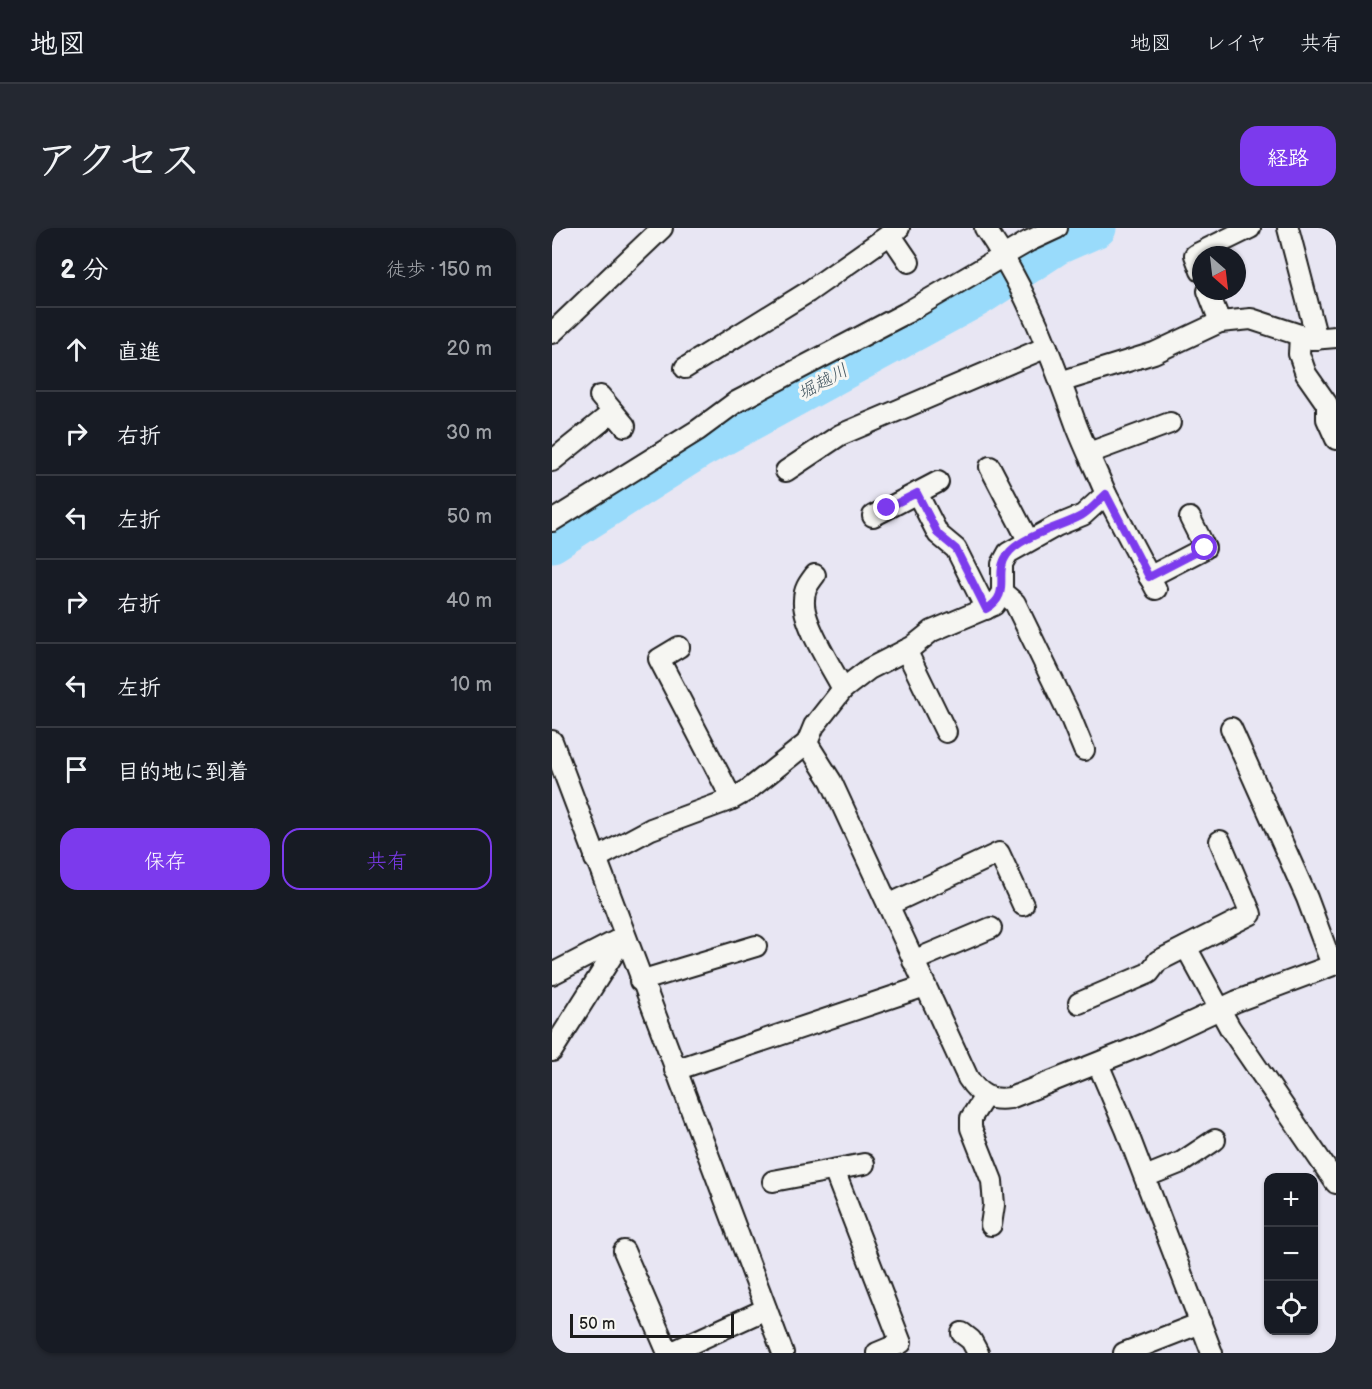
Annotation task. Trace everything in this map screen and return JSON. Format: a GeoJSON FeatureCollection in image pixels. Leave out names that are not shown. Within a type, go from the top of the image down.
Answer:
{"type":"FeatureCollection","features":[{"type":"Feature","properties":{"kind":"street"},"geometry":{"type":"LineString","coordinates":[[552,333],[662,228]]}},
{"type":"Feature","properties":{"kind":"street"},"geometry":{"type":"LineString","coordinates":[[985,228],[1006,258],[1020,284],[1063,381],[1078,428],[1106,494],[1152,583],[1205,548],[1190,518]]}},
{"type":"Feature","properties":{"kind":"street"},"geometry":{"type":"LineString","coordinates":[[552,521],[698,430],[736,402],[906,313],[1057,228]]}},
{"type":"Feature","properties":{"kind":"street"},"geometry":{"type":"LineString","coordinates":[[1213,246],[1250,228]]}},
{"type":"Feature","properties":{"kind":"street"},"geometry":{"type":"LineString","coordinates":[[685,368],[808,292],[895,231],[909,262]]}},
{"type":"Feature","properties":{"kind":"street"},"geometry":{"type":"LineString","coordinates":[[1280,231],[1318,337]]}},
{"type":"Feature","properties":{"kind":"street"},"geometry":{"type":"LineString","coordinates":[[1211,300],[1220,322]]}},
{"type":"Feature","properties":{"kind":"street"},"geometry":{"type":"LineString","coordinates":[[1063,381],[1154,352],[1220,322],[1251,319],[1318,337]]}},
{"type":"Feature","properties":{"kind":"street"},"geometry":{"type":"LineString","coordinates":[[1318,337],[1299,354],[1306,374],[1327,404],[1328,419],[1336,439]]}},
{"type":"Feature","properties":{"kind":"street"},"geometry":{"type":"LineString","coordinates":[[786,471],[840,435],[914,411],[1047,347]]}},
{"type":"Feature","properties":{"kind":"street"},"geometry":{"type":"LineString","coordinates":[[552,461],[619,419],[600,396]]}},
{"type":"Feature","properties":{"kind":"street"},"geometry":{"type":"LineString","coordinates":[[1089,453],[1170,423]]}},
{"type":"Feature","properties":{"kind":"street"},"geometry":{"type":"LineString","coordinates":[[990,467],[1028,540]]}},
{"type":"Feature","properties":{"kind":"street"},"geometry":{"type":"LineString","coordinates":[[873,516],[938,482]]}},
{"type":"Feature","properties":{"kind":"street"},"geometry":{"type":"LineString","coordinates":[[917,493],[938,534],[956,549],[986,609]]}},
{"type":"Feature","properties":{"kind":"street"},"geometry":{"type":"LineString","coordinates":[[595,859],[651,829],[732,799],[748,790],[807,743],[814,726],[843,689],[869,669],[906,650],[932,631],[994,604],[1002,592],[1002,564],[1008,553],[1028,540],[1083,515],[1106,494]]}},
{"type":"Feature","properties":{"kind":"street"},"geometry":{"type":"LineString","coordinates":[[815,575],[806,587],[803,601],[806,615],[843,689]]}},
{"type":"Feature","properties":{"kind":"street"},"geometry":{"type":"LineString","coordinates":[[1002,592],[1015,603],[1084,750]]}},
{"type":"Feature","properties":{"kind":"street"},"geometry":{"type":"LineString","coordinates":[[679,647],[659,659],[732,799]]}},
{"type":"Feature","properties":{"kind":"street"},"geometry":{"type":"LineString","coordinates":[[906,650],[946,732]]}},
{"type":"Feature","properties":{"kind":"street"},"geometry":{"type":"LineString","coordinates":[[807,743],[831,781],[968,1078],[975,1089],[997,1100],[1010,1098],[1098,1064],[1219,1010],[1334,964],[1231,728]]}},
{"type":"Feature","properties":{"kind":"street"},"geometry":{"type":"LineString","coordinates":[[552,741],[640,981],[783,1353]]}},
{"type":"Feature","properties":{"kind":"street"},"geometry":{"type":"LineString","coordinates":[[1079,1004],[1149,973],[1158,961],[1251,914],[1220,841]]}},
{"type":"Feature","properties":{"kind":"street"},"geometry":{"type":"LineString","coordinates":[[888,905],[999,853],[1023,905]]}},
{"type":"Feature","properties":{"kind":"street"},"geometry":{"type":"LineString","coordinates":[[913,961],[991,928]]}},
{"type":"Feature","properties":{"kind":"street"},"geometry":{"type":"LineString","coordinates":[[552,974],[624,937]]}},
{"type":"Feature","properties":{"kind":"street"},"geometry":{"type":"LineString","coordinates":[[552,1051],[624,937]]}},
{"type":"Feature","properties":{"kind":"street"},"geometry":{"type":"LineString","coordinates":[[640,981],[736,962],[756,946]]}},
{"type":"Feature","properties":{"kind":"street"},"geometry":{"type":"LineString","coordinates":[[1186,947],[1219,1010],[1336,1184]]}},
{"type":"Feature","properties":{"kind":"street"},"geometry":{"type":"LineString","coordinates":[[675,1070],[925,986]]}},
{"type":"Feature","properties":{"kind":"street"},"geometry":{"type":"LineString","coordinates":[[1098,1064],[1145,1177],[1212,1353]]}},
{"type":"Feature","properties":{"kind":"street"},"geometry":{"type":"LineString","coordinates":[[985,1096],[971,1118],[970,1128],[992,1181],[994,1205],[991,1225]]}},
{"type":"Feature","properties":{"kind":"street"},"geometry":{"type":"LineString","coordinates":[[1145,1177],[1182,1162],[1215,1140]]}},
{"type":"Feature","properties":{"kind":"street"},"geometry":{"type":"LineString","coordinates":[[773,1181],[864,1164]]}},
{"type":"Feature","properties":{"kind":"street"},"geometry":{"type":"LineString","coordinates":[[834,1170],[901,1342],[877,1353]]}},
{"type":"Feature","properties":{"kind":"street"},"geometry":{"type":"LineString","coordinates":[[624,1251],[669,1353],[766,1310]]}},
{"type":"Feature","properties":{"kind":"street"},"geometry":{"type":"LineString","coordinates":[[1124,1353],[1201,1323]]}},
{"type":"Feature","properties":{"kind":"street"},"geometry":{"type":"LineString","coordinates":[[962,1333],[971,1340],[978,1353]]}},
{"type":"Feature","properties":{"kind":"waterway","name":"堀越川"},"geometry":{"type":"LineString","coordinates":[[552,543],[698,450],[978,297],[1058,245],[1097,228]]}},
{"type":"Feature","properties":{"kind":"route"},"geometry":{"type":"LineString","coordinates":[[887,508],[917,493],[938,534],[956,549],[986,609],[994,604],[1002,592],[1002,564],[1008,553],[1028,540],[1083,515],[1106,494],[1149,577],[1205,548]]}}]}
